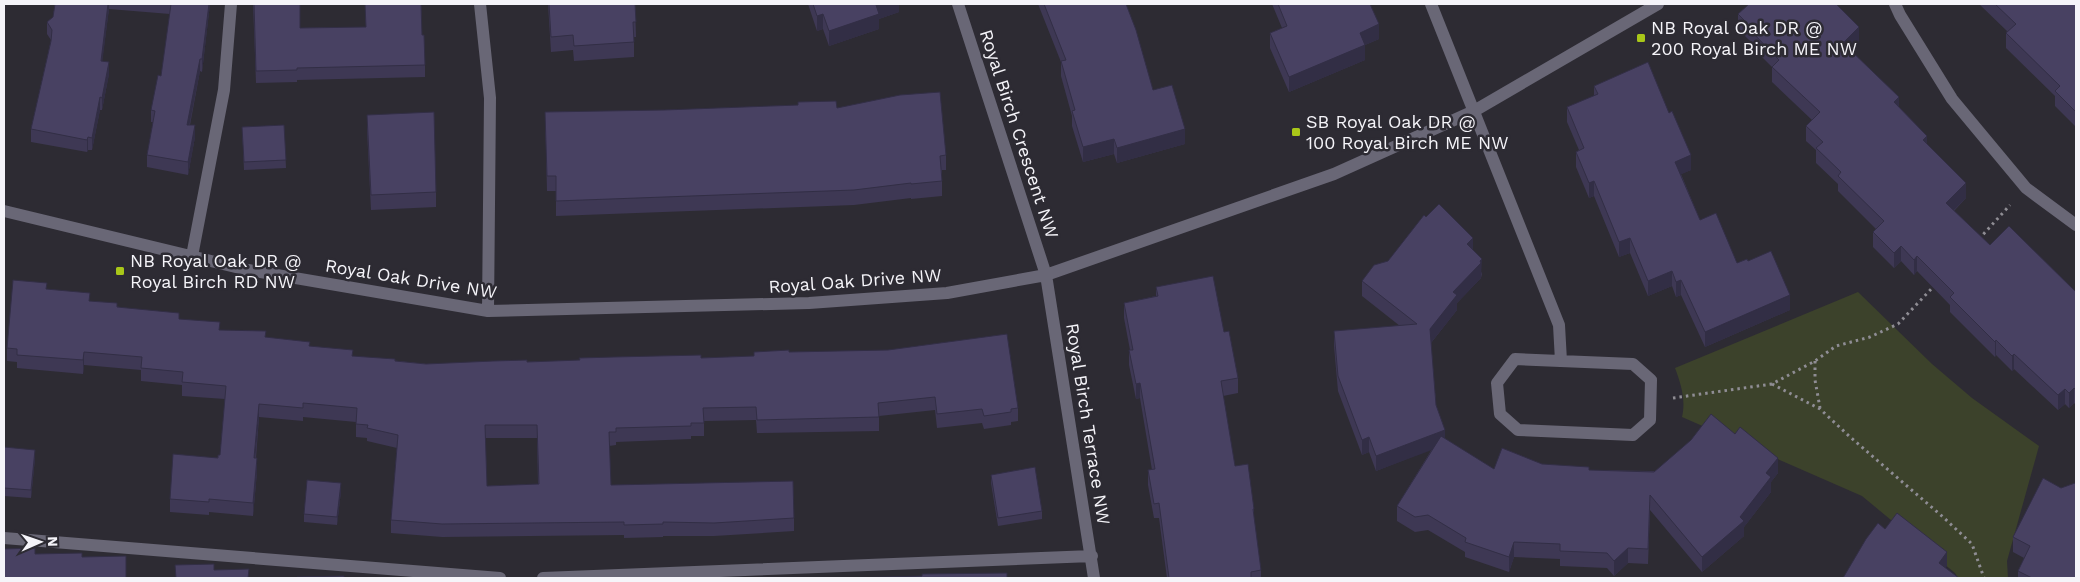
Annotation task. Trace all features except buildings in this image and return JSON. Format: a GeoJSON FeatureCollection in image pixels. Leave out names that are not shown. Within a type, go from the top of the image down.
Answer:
{"type":"FeatureCollection","features":[{"type":"Feature","properties":{"kind":"street"},"geometry":{"type":"LineString","coordinates":[[192,256],[224,90],[232,4]]}},
{"type":"Feature","properties":{"kind":"street"},"geometry":{"type":"LineString","coordinates":[[480,4],[490,98],[488,311]]}},
{"type":"Feature","properties":{"kind":"street","name":"Royal Birch Crescent NW"},"geometry":{"type":"LineString","coordinates":[[958,4],[1046,275]]}},
{"type":"Feature","properties":{"kind":"street"},"geometry":{"type":"LineString","coordinates":[[1431,4],[1558,325],[1562,361]]}},
{"type":"Feature","properties":{"kind":"street","name":"Royal Oak Drive NW"},"geometry":{"type":"LineString","coordinates":[[4,211],[248,270],[488,311],[809,303],[947,293],[1046,275],[1334,174],[1474,111],[1658,4]]}},
{"type":"Feature","properties":{"kind":"street"},"geometry":{"type":"LineString","coordinates":[[1895,4],[1952,99],[2026,188],[2076,225]]}},
{"type":"Feature","properties":{"kind":"street","name":"Royal Birch Terrace NW"},"geometry":{"type":"LineString","coordinates":[[1046,275],[1094,578]]}},
{"type":"Feature","properties":{"kind":"street"},"geometry":{"type":"LineString","coordinates":[[1515,359],[1562,361],[1633,364],[1651,380],[1650,420],[1633,435],[1518,430],[1500,414],[1497,383],[1515,359]]}},
{"type":"Feature","properties":{"kind":"street"},"geometry":{"type":"LineString","coordinates":[[4,538],[500,578]]}},
{"type":"Feature","properties":{"kind":"street"},"geometry":{"type":"LineString","coordinates":[[543,578],[1092,556]]}},
{"type":"Feature","properties":{"kind":"path"},"geometry":{"type":"LineString","coordinates":[[1976,242],[2026,188]]}},
{"type":"Feature","properties":{"kind":"path"},"geometry":{"type":"LineString","coordinates":[[1651,397],[1676,398],[1772,384],[1815,361],[1836,346],[1870,337],[1898,324],[1937,283]]}},
{"type":"Feature","properties":{"kind":"path"},"geometry":{"type":"LineString","coordinates":[[1815,361],[1815,380],[1820,409]]}},
{"type":"Feature","properties":{"kind":"path"},"geometry":{"type":"LineString","coordinates":[[1772,384],[1820,409],[1943,517],[1972,544],[1984,578]]}},
{"type":"Feature","properties":{"kind":"green space"},"geometry":{"type":"Polygon","coordinates":[[[1858,292],[1932,364],[1972,398],[2039,446],[2007,561],[2008,578],[1958,578],[1955,573],[1862,496],[1682,417],[1683,398],[1675,368],[1858,292]]]}},
{"type":"Feature","properties":{"kind":"place","name":"NB Royal Oak DR @ 200 Royal Birch ME NW"},"geometry":{"type":"Point","coordinates":[1641,38]}},
{"type":"Feature","properties":{"kind":"place","name":"SB Royal Oak DR @ 100 Royal Birch ME NW"},"geometry":{"type":"Point","coordinates":[1296,132]}},
{"type":"Feature","properties":{"kind":"place","name":"NB Royal Oak DR @ Royal Birch RD NW"},"geometry":{"type":"Point","coordinates":[120,271]}}]}
